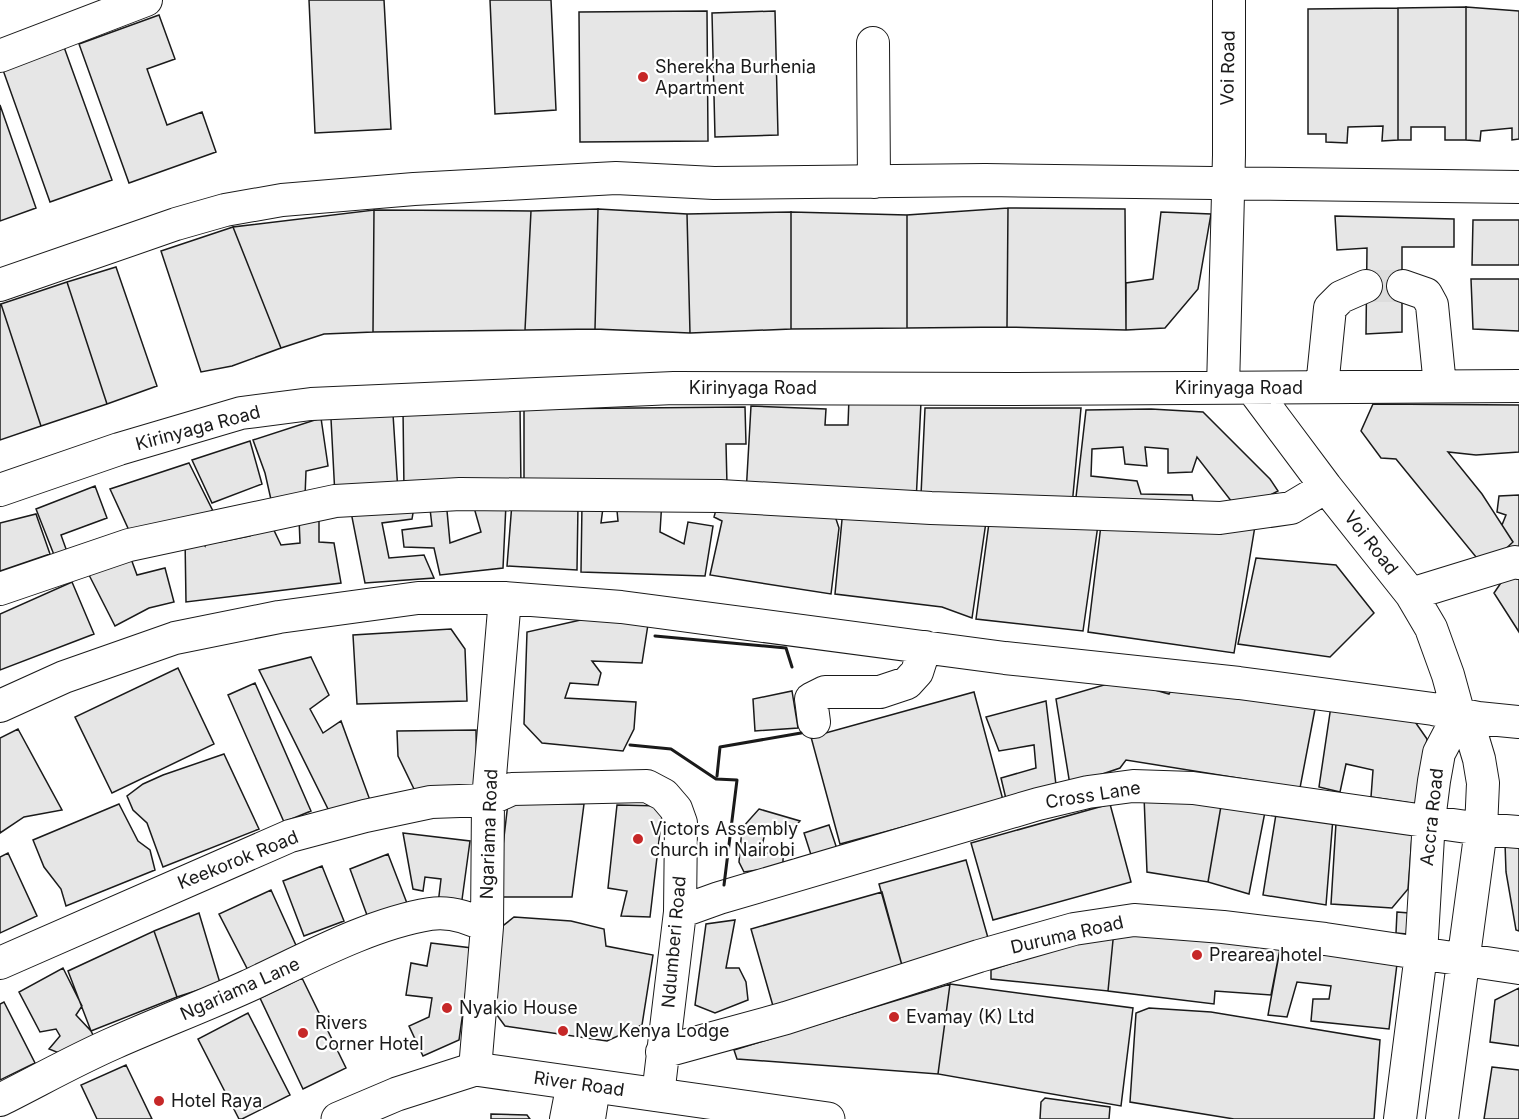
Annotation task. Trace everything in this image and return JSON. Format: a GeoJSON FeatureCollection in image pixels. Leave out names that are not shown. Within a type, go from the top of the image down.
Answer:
{"type":"FeatureCollection","features":[{"type":"Feature","properties":{"kind":"main road","name":"River Road"},"geometry":{"type":"LineString","coordinates":[[338,1119],[397,1094],[475,1069],[828,1119]]}},
{"type":"Feature","properties":{"kind":"street"},"geometry":{"type":"LineString","coordinates":[[0,56],[146,0]]}},
{"type":"Feature","properties":{"kind":"street","name":"Voi Road"},"geometry":{"type":"LineString","coordinates":[[1229,0],[1227,182],[1238,388],[1326,487],[1411,594],[1431,628],[1459,715]]}},
{"type":"Feature","properties":{"kind":"street"},"geometry":{"type":"LineString","coordinates":[[873,43],[874,182]]}},
{"type":"Feature","properties":{"kind":"street"},"geometry":{"type":"LineString","coordinates":[[0,285],[176,224],[225,210],[282,200],[414,189],[616,178],[714,183],[996,180],[1227,182],[1448,188],[1519,187]]}},
{"type":"Feature","properties":{"kind":"street"},"geometry":{"type":"LineString","coordinates":[[1322,387],[1330,308],[1341,297],[1366,286]]}},
{"type":"Feature","properties":{"kind":"street"},"geometry":{"type":"LineString","coordinates":[[1403,286],[1426,294],[1432,305],[1440,386]]}},
{"type":"Feature","properties":{"kind":"street","name":"Kirinyaga Road"},"geometry":{"type":"LineString","coordinates":[[0,490],[119,449],[241,413],[311,404],[674,388],[1519,386]]}},
{"type":"Feature","properties":{"kind":"street"},"geometry":{"type":"LineString","coordinates":[[0,589],[129,544],[335,501],[460,494],[720,496],[931,508],[1220,518],[1291,508],[1326,487]]}},
{"type":"Feature","properties":{"kind":"street"},"geometry":{"type":"LineString","coordinates":[[1411,594],[1515,562],[1519,563]]}},
{"type":"Feature","properties":{"kind":"street"},"geometry":{"type":"LineString","coordinates":[[0,706],[64,677],[175,638],[279,616],[418,598],[505,598],[621,607],[925,647],[1239,683],[1519,722]]}},
{"type":"Feature","properties":{"kind":"street","name":"Ngariama Road"},"geometry":{"type":"LineString","coordinates":[[475,1069],[487,927],[488,800],[505,598]]}},
{"type":"Feature","properties":{"kind":"street"},"geometry":{"type":"LineString","coordinates":[[814,722],[811,699],[825,692],[879,692],[907,683],[918,672],[925,647]]}},
{"type":"Feature","properties":{"kind":"street"},"geometry":{"type":"LineString","coordinates":[[1442,1119],[1481,829],[1483,783],[1473,739],[1459,715]]}},
{"type":"Feature","properties":{"kind":"street","name":"Accra Road"},"geometry":{"type":"LineString","coordinates":[[1400,1119],[1421,954],[1429,820],[1439,753],[1459,715]]}},
{"type":"Feature","properties":{"kind":"street","name":"Ndumberi Road"},"geometry":{"type":"LineString","coordinates":[[488,800],[512,789],[647,786],[664,795],[676,809],[681,823],[680,912],[658,1095]]}},
{"type":"Feature","properties":{"kind":"street","name":"Cross Lane"},"geometry":{"type":"LineString","coordinates":[[680,912],[719,898],[1038,804],[1088,792],[1133,786],[1193,788],[1481,829],[1519,832]]}},
{"type":"Feature","properties":{"kind":"street","name":"Keekorok Road"},"geometry":{"type":"LineString","coordinates":[[0,963],[290,836],[365,816],[431,802],[488,800]]}},
{"type":"Feature","properties":{"kind":"street","name":"Ngariama Lane"},"geometry":{"type":"LineString","coordinates":[[0,1100],[112,1044],[200,1008],[342,942],[397,922],[432,914],[449,914],[468,916],[487,927]]}},
{"type":"Feature","properties":{"kind":"street","name":"Duruma Road"},"geometry":{"type":"LineString","coordinates":[[662,1052],[786,1018],[979,956],[1074,929],[1134,920],[1223,927],[1325,939],[1519,968]]}},
{"type":"Feature","properties":{"kind":"street"},"geometry":{"type":"LineString","coordinates":[[567,1119],[583,1085]]}},
{"type":"Feature","properties":{"kind":"street"},"geometry":{"type":"LineString","coordinates":[[583,1085],[589,1119]]}},
{"type":"Feature","properties":{"kind":"building"},"geometry":{"type":"Polygon","coordinates":[[[309,0],[384,0],[391,129],[315,133],[309,0]]]}},
{"type":"Feature","properties":{"kind":"building"},"geometry":{"type":"Polygon","coordinates":[[[490,0],[551,0],[556,110],[495,114],[490,0]]]}},
{"type":"Feature","properties":{"kind":"building"},"geometry":{"type":"Polygon","coordinates":[[[1466,7],[1519,11],[1519,139],[1512,140],[1512,128],[1481,131],[1480,141],[1466,140],[1466,7]]]}},
{"type":"Feature","properties":{"kind":"building"},"geometry":{"type":"Polygon","coordinates":[[[1466,7],[1466,140],[1445,140],[1445,127],[1411,127],[1411,140],[1398,140],[1398,8],[1466,7]]]}},
{"type":"Feature","properties":{"kind":"building"},"geometry":{"type":"Polygon","coordinates":[[[1398,8],[1398,140],[1382,141],[1383,126],[1348,127],[1347,143],[1326,142],[1326,134],[1308,134],[1308,9],[1398,8]]]}},
{"type":"Feature","properties":{"kind":"building","name":"Sherekha Burhenia Apartment"},"geometry":{"type":"Polygon","coordinates":[[[707,11],[708,141],[580,142],[579,12],[707,11]]]}},
{"type":"Feature","properties":{"kind":"building"},"geometry":{"type":"Polygon","coordinates":[[[775,11],[778,135],[715,137],[712,13],[775,11]]]}},
{"type":"Feature","properties":{"kind":"building"},"geometry":{"type":"Polygon","coordinates":[[[159,15],[175,59],[147,69],[167,125],[202,112],[216,152],[129,183],[79,44],[159,15]]]}},
{"type":"Feature","properties":{"kind":"building"},"geometry":{"type":"Polygon","coordinates":[[[64,47],[112,180],[50,202],[3,70],[64,47]]]}},
{"type":"Feature","properties":{"kind":"building"},"geometry":{"type":"Polygon","coordinates":[[[0,105],[36,208],[0,221],[0,105]]]}},
{"type":"Feature","properties":{"kind":"building"},"geometry":{"type":"Polygon","coordinates":[[[1008,208],[1007,327],[907,328],[907,215],[1008,208]]]}},
{"type":"Feature","properties":{"kind":"building"},"geometry":{"type":"Polygon","coordinates":[[[1008,208],[1125,209],[1126,330],[1007,327],[1008,208]]]}},
{"type":"Feature","properties":{"kind":"building"},"geometry":{"type":"Polygon","coordinates":[[[598,209],[687,214],[690,333],[595,329],[598,209]]]}},
{"type":"Feature","properties":{"kind":"building"},"geometry":{"type":"Polygon","coordinates":[[[598,209],[595,329],[525,330],[531,211],[598,209]]]}},
{"type":"Feature","properties":{"kind":"building"},"geometry":{"type":"Polygon","coordinates":[[[374,210],[531,211],[525,330],[373,332],[374,210]]]}},
{"type":"Feature","properties":{"kind":"building"},"geometry":{"type":"Polygon","coordinates":[[[374,210],[373,332],[324,334],[281,348],[233,227],[374,210]]]}},
{"type":"Feature","properties":{"kind":"building"},"geometry":{"type":"Polygon","coordinates":[[[791,212],[791,329],[690,333],[687,214],[791,212]]]}},
{"type":"Feature","properties":{"kind":"building"},"geometry":{"type":"Polygon","coordinates":[[[791,212],[907,215],[907,328],[791,329],[791,212]]]}},
{"type":"Feature","properties":{"kind":"building"},"geometry":{"type":"Polygon","coordinates":[[[1161,212],[1211,214],[1198,289],[1165,328],[1126,330],[1126,283],[1153,279],[1161,212]]]}},
{"type":"Feature","properties":{"kind":"building"},"geometry":{"type":"Polygon","coordinates":[[[1335,216],[1454,219],[1454,247],[1402,247],[1402,332],[1366,334],[1367,248],[1337,250],[1335,216]]]}},
{"type":"Feature","properties":{"kind":"building"},"geometry":{"type":"Polygon","coordinates":[[[1473,220],[1519,220],[1519,265],[1472,265],[1473,220]]]}},
{"type":"Feature","properties":{"kind":"building"},"geometry":{"type":"Polygon","coordinates":[[[233,227],[281,348],[232,366],[201,372],[161,251],[233,227]]]}},
{"type":"Feature","properties":{"kind":"building"},"geometry":{"type":"Polygon","coordinates":[[[116,267],[157,386],[107,404],[67,282],[116,267]]]}},
{"type":"Feature","properties":{"kind":"building"},"geometry":{"type":"Polygon","coordinates":[[[1471,279],[1519,279],[1519,331],[1473,329],[1471,279]]]}},
{"type":"Feature","properties":{"kind":"building"},"geometry":{"type":"Polygon","coordinates":[[[67,282],[107,404],[41,426],[1,304],[67,282]]]}},
{"type":"Feature","properties":{"kind":"building"},"geometry":{"type":"Polygon","coordinates":[[[0,304],[41,426],[0,440],[0,304]]]}},
{"type":"Feature","properties":{"kind":"building"},"geometry":{"type":"Polygon","coordinates":[[[849,398],[921,402],[916,502],[746,494],[751,406],[826,409],[825,425],[848,425],[849,398]]]}},
{"type":"Feature","properties":{"kind":"building"},"geometry":{"type":"Polygon","coordinates":[[[1373,404],[1519,405],[1519,452],[1476,455],[1448,452],[1482,494],[1513,542],[1485,568],[1396,459],[1381,458],[1361,431],[1373,404]]]}},
{"type":"Feature","properties":{"kind":"building"},"geometry":{"type":"Polygon","coordinates":[[[520,406],[521,489],[404,491],[403,409],[520,406]]]}},
{"type":"Feature","properties":{"kind":"building"},"geometry":{"type":"Polygon","coordinates":[[[745,407],[746,444],[726,444],[727,485],[524,486],[524,409],[745,407]]]}},
{"type":"Feature","properties":{"kind":"building"},"geometry":{"type":"Polygon","coordinates":[[[925,408],[1081,408],[1072,506],[921,495],[925,408]]]}},
{"type":"Feature","properties":{"kind":"building"},"geometry":{"type":"Polygon","coordinates":[[[1151,409],[1203,412],[1270,479],[1278,491],[1239,511],[1197,457],[1192,472],[1168,473],[1168,449],[1145,447],[1147,466],[1125,464],[1123,447],[1092,449],[1091,476],[1137,481],[1141,494],[1192,495],[1195,510],[1075,506],[1086,410],[1151,409]]]}},
{"type":"Feature","properties":{"kind":"building"},"geometry":{"type":"Polygon","coordinates":[[[393,414],[398,492],[335,496],[331,419],[393,414]]]}},
{"type":"Feature","properties":{"kind":"building"},"geometry":{"type":"Polygon","coordinates":[[[321,418],[328,466],[306,471],[305,497],[272,504],[265,473],[253,440],[321,418]]]}},
{"type":"Feature","properties":{"kind":"building"},"geometry":{"type":"Polygon","coordinates":[[[250,441],[262,484],[212,503],[192,460],[250,441]]]}},
{"type":"Feature","properties":{"kind":"building"},"geometry":{"type":"Polygon","coordinates":[[[189,463],[216,517],[133,539],[110,489],[189,463]]]}},
{"type":"Feature","properties":{"kind":"building"},"geometry":{"type":"Polygon","coordinates":[[[95,486],[107,518],[61,535],[70,560],[58,565],[36,509],[95,486]]]}},
{"type":"Feature","properties":{"kind":"building"},"geometry":{"type":"Polygon","coordinates":[[[1519,495],[1519,560],[1497,557],[1513,542],[1502,525],[1506,515],[1497,512],[1499,496],[1519,495]]]}},
{"type":"Feature","properties":{"kind":"building"},"geometry":{"type":"Polygon","coordinates":[[[429,500],[446,500],[450,543],[481,532],[473,504],[506,504],[503,568],[440,575],[434,548],[404,547],[402,530],[432,526],[429,500]]]}},
{"type":"Feature","properties":{"kind":"building"},"geometry":{"type":"Polygon","coordinates":[[[604,500],[601,523],[618,521],[616,500],[662,500],[660,532],[684,544],[688,522],[713,526],[705,576],[581,572],[582,504],[604,500]]]}},
{"type":"Feature","properties":{"kind":"building"},"geometry":{"type":"Polygon","coordinates":[[[415,501],[412,519],[382,523],[389,558],[424,555],[434,578],[365,583],[350,507],[415,501]]]}},
{"type":"Feature","properties":{"kind":"building"},"geometry":{"type":"Polygon","coordinates":[[[512,503],[578,505],[577,570],[507,566],[512,503]]]}},
{"type":"Feature","properties":{"kind":"building"},"geometry":{"type":"Polygon","coordinates":[[[717,506],[832,507],[839,528],[831,594],[710,575],[722,521],[714,517],[717,506]]]}},
{"type":"Feature","properties":{"kind":"building"},"geometry":{"type":"Polygon","coordinates":[[[843,509],[986,522],[972,618],[942,607],[835,594],[843,509]]]}},
{"type":"Feature","properties":{"kind":"building"},"geometry":{"type":"Polygon","coordinates":[[[319,512],[319,542],[334,543],[341,583],[186,602],[185,537],[195,535],[205,546],[206,535],[216,530],[220,542],[250,536],[249,526],[269,520],[281,545],[300,543],[299,518],[319,512]]]}},
{"type":"Feature","properties":{"kind":"building"},"geometry":{"type":"Polygon","coordinates":[[[36,514],[50,554],[0,571],[0,523],[36,514]]]}},
{"type":"Feature","properties":{"kind":"building"},"geometry":{"type":"Polygon","coordinates":[[[989,523],[1098,525],[1083,631],[976,619],[989,523]]]}},
{"type":"Feature","properties":{"kind":"building"},"geometry":{"type":"Polygon","coordinates":[[[1101,525],[1255,526],[1234,653],[1088,632],[1101,525]]]}},
{"type":"Feature","properties":{"kind":"building"},"geometry":{"type":"Polygon","coordinates":[[[130,556],[137,575],[165,568],[174,602],[149,608],[115,626],[88,573],[130,556]]]}},
{"type":"Feature","properties":{"kind":"building"},"geometry":{"type":"Polygon","coordinates":[[[1256,558],[1336,565],[1374,613],[1330,657],[1238,644],[1256,558]]]}},
{"type":"Feature","properties":{"kind":"building"},"geometry":{"type":"Polygon","coordinates":[[[1519,570],[1519,632],[1494,593],[1507,574],[1519,570]]]}},
{"type":"Feature","properties":{"kind":"building"},"geometry":{"type":"Polygon","coordinates":[[[72,582],[94,634],[0,670],[0,614],[72,582]]]}},
{"type":"Feature","properties":{"kind":"building"},"geometry":{"type":"Polygon","coordinates":[[[649,618],[642,663],[592,661],[601,673],[598,685],[570,683],[565,698],[636,702],[634,729],[623,751],[542,743],[524,724],[527,632],[585,619],[649,618]]]}},
{"type":"Feature","properties":{"kind":"building"},"geometry":{"type":"Polygon","coordinates":[[[451,629],[465,649],[467,701],[357,704],[353,635],[451,629]]]}},
{"type":"Feature","properties":{"kind":"building"},"geometry":{"type":"Polygon","coordinates":[[[311,657],[329,695],[310,709],[323,733],[341,721],[371,803],[333,819],[259,670],[311,657]]]}},
{"type":"Feature","properties":{"kind":"building"},"geometry":{"type":"Polygon","coordinates":[[[178,668],[214,744],[112,793],[75,717],[178,668]]]}},
{"type":"Feature","properties":{"kind":"building"},"geometry":{"type":"Polygon","coordinates":[[[1121,680],[1169,694],[1175,683],[1315,709],[1300,788],[1126,760],[1120,768],[1070,785],[1056,699],[1121,680]]]}},
{"type":"Feature","properties":{"kind":"building"},"geometry":{"type":"Polygon","coordinates":[[[255,683],[311,811],[284,822],[228,695],[255,683]]]}},
{"type":"Feature","properties":{"kind":"building"},"geometry":{"type":"Polygon","coordinates":[[[792,691],[798,728],[755,731],[753,699],[792,691]]]}},
{"type":"Feature","properties":{"kind":"building"},"geometry":{"type":"Polygon","coordinates":[[[974,692],[1003,800],[840,844],[811,737],[974,692]]]}},
{"type":"Feature","properties":{"kind":"building"},"geometry":{"type":"Polygon","coordinates":[[[1046,701],[1056,785],[1006,799],[1001,778],[1036,768],[1034,745],[999,751],[986,717],[1046,701]]]}},
{"type":"Feature","properties":{"kind":"building"},"geometry":{"type":"Polygon","coordinates":[[[1331,706],[1411,716],[1427,739],[1417,804],[1371,797],[1373,770],[1346,764],[1340,792],[1319,787],[1331,706]]]}},
{"type":"Feature","properties":{"kind":"building"},"geometry":{"type":"Polygon","coordinates":[[[18,729],[62,810],[24,817],[0,833],[0,738],[18,729]]]}},
{"type":"Feature","properties":{"kind":"building"},"geometry":{"type":"Polygon","coordinates":[[[476,730],[477,788],[414,789],[398,756],[397,731],[476,730]]]}},
{"type":"Feature","properties":{"kind":"building"},"geometry":{"type":"Polygon","coordinates":[[[224,754],[259,829],[163,867],[147,823],[133,810],[127,796],[143,784],[163,775],[224,754]]]}},
{"type":"Feature","properties":{"kind":"building"},"geometry":{"type":"Polygon","coordinates":[[[1144,796],[1221,806],[1208,882],[1147,872],[1144,796]]]}},
{"type":"Feature","properties":{"kind":"building"},"geometry":{"type":"Polygon","coordinates":[[[508,803],[584,804],[572,897],[497,897],[508,803]]]}},
{"type":"Feature","properties":{"kind":"building"},"geometry":{"type":"Polygon","coordinates":[[[119,804],[138,841],[150,850],[155,870],[66,906],[61,889],[44,867],[33,840],[119,804]]]}},
{"type":"Feature","properties":{"kind":"building"},"geometry":{"type":"Polygon","coordinates":[[[1110,804],[1131,882],[993,920],[971,843],[1110,804]]]}},
{"type":"Feature","properties":{"kind":"building"},"geometry":{"type":"Polygon","coordinates":[[[617,805],[663,806],[650,917],[621,916],[627,891],[608,888],[617,805]]]}},
{"type":"Feature","properties":{"kind":"building"},"geometry":{"type":"Polygon","coordinates":[[[1221,806],[1265,812],[1249,894],[1208,882],[1221,806]]]}},
{"type":"Feature","properties":{"kind":"building"},"geometry":{"type":"Polygon","coordinates":[[[1277,808],[1333,818],[1326,905],[1263,895],[1277,808]]]}},
{"type":"Feature","properties":{"kind":"building"},"geometry":{"type":"Polygon","coordinates":[[[759,809],[800,821],[791,831],[766,829],[760,854],[783,851],[783,866],[744,872],[739,862],[742,828],[759,809]]]}},
{"type":"Feature","properties":{"kind":"building"},"geometry":{"type":"Polygon","coordinates":[[[1392,822],[1412,836],[1408,889],[1392,908],[1331,904],[1336,823],[1392,822]]]}},
{"type":"Feature","properties":{"kind":"building"},"geometry":{"type":"Polygon","coordinates":[[[829,825],[838,852],[813,861],[804,833],[829,825]]]}},
{"type":"Feature","properties":{"kind":"building"},"geometry":{"type":"Polygon","coordinates":[[[403,833],[470,841],[461,907],[438,904],[441,879],[425,877],[423,891],[413,889],[403,833]]]}},
{"type":"Feature","properties":{"kind":"building"},"geometry":{"type":"Polygon","coordinates":[[[1505,843],[1519,844],[1519,931],[1516,930],[1506,872],[1505,843]]]}},
{"type":"Feature","properties":{"kind":"building"},"geometry":{"type":"Polygon","coordinates":[[[8,853],[37,916],[0,933],[0,857],[8,853]]]}},
{"type":"Feature","properties":{"kind":"building"},"geometry":{"type":"Polygon","coordinates":[[[388,854],[410,911],[371,926],[350,869],[388,854]]]}},
{"type":"Feature","properties":{"kind":"building"},"geometry":{"type":"Polygon","coordinates":[[[966,860],[990,945],[903,969],[879,884],[966,860]]]}},
{"type":"Feature","properties":{"kind":"building"},"geometry":{"type":"Polygon","coordinates":[[[322,866],[344,921],[304,936],[283,881],[322,866]]]}},
{"type":"Feature","properties":{"kind":"building"},"geometry":{"type":"Polygon","coordinates":[[[271,890],[299,952],[251,976],[219,914],[271,890]]]}},
{"type":"Feature","properties":{"kind":"building"},"geometry":{"type":"Polygon","coordinates":[[[882,892],[903,969],[773,1006],[751,929],[882,892]]]}},
{"type":"Feature","properties":{"kind":"building"},"geometry":{"type":"Polygon","coordinates":[[[1397,912],[1409,913],[1407,934],[1396,933],[1397,912]]]}},
{"type":"Feature","properties":{"kind":"building"},"geometry":{"type":"Polygon","coordinates":[[[199,913],[220,983],[177,997],[154,931],[199,913]]]}},
{"type":"Feature","properties":{"kind":"building"},"geometry":{"type":"Polygon","coordinates":[[[514,917],[571,921],[604,929],[606,946],[653,955],[642,1025],[607,1041],[505,1026],[494,1011],[499,929],[514,917]]]}},
{"type":"Feature","properties":{"kind":"building"},"geometry":{"type":"Polygon","coordinates":[[[735,920],[726,968],[739,968],[746,982],[748,1000],[715,1013],[695,1005],[706,924],[735,920]]]}},
{"type":"Feature","properties":{"kind":"building"},"geometry":{"type":"Polygon","coordinates":[[[1114,930],[1108,991],[991,979],[991,970],[1114,930]]]}},
{"type":"Feature","properties":{"kind":"building"},"geometry":{"type":"Polygon","coordinates":[[[1114,930],[1280,949],[1271,995],[1215,991],[1214,1004],[1108,991],[1114,930]]]}},
{"type":"Feature","properties":{"kind":"building"},"geometry":{"type":"Polygon","coordinates":[[[154,931],[177,997],[91,1031],[68,971],[154,931]]]}},
{"type":"Feature","properties":{"kind":"building","name":"Nyakio House"},"geometry":{"type":"Polygon","coordinates":[[[431,943],[472,948],[459,1040],[423,1056],[409,1026],[429,1017],[432,998],[406,995],[411,963],[427,966],[431,943]]]}},
{"type":"Feature","properties":{"kind":"building"},"geometry":{"type":"Polygon","coordinates":[[[1280,949],[1397,964],[1389,1029],[1311,1021],[1313,999],[1329,999],[1331,986],[1297,982],[1287,1017],[1268,1015],[1280,949]]]}},
{"type":"Feature","properties":{"kind":"building"},"geometry":{"type":"Polygon","coordinates":[[[63,968],[82,1006],[76,1015],[91,1031],[95,1039],[59,1053],[49,1049],[60,1036],[56,1029],[40,1032],[19,992],[63,968]]]}},
{"type":"Feature","properties":{"kind":"building","name":"Rivers Corner Hotel"},"geometry":{"type":"Polygon","coordinates":[[[302,978],[346,1068],[303,1089],[260,998],[302,978]]]}},
{"type":"Feature","properties":{"kind":"building","name":"Evamay (K) Ltd"},"geometry":{"type":"Polygon","coordinates":[[[950,984],[938,1074],[737,1059],[734,1050],[950,984]]]}},
{"type":"Feature","properties":{"kind":"building"},"geometry":{"type":"Polygon","coordinates":[[[950,984],[1133,1008],[1121,1106],[938,1074],[950,984]]]}},
{"type":"Feature","properties":{"kind":"building"},"geometry":{"type":"Polygon","coordinates":[[[1519,988],[1519,1046],[1490,1042],[1495,1000],[1519,988]]]}},
{"type":"Feature","properties":{"kind":"building"},"geometry":{"type":"Polygon","coordinates":[[[4,1002],[35,1063],[0,1080],[0,1004],[4,1002]]]}},
{"type":"Feature","properties":{"kind":"building"},"geometry":{"type":"Polygon","coordinates":[[[1149,1008],[1211,1012],[1380,1040],[1374,1119],[1234,1119],[1130,1102],[1136,1013],[1149,1008]]]}},
{"type":"Feature","properties":{"kind":"building"},"geometry":{"type":"Polygon","coordinates":[[[248,1013],[290,1095],[239,1119],[198,1039],[248,1013]]]}},
{"type":"Feature","properties":{"kind":"building"},"geometry":{"type":"Polygon","coordinates":[[[126,1065],[152,1119],[97,1119],[81,1085],[126,1065]]]}},
{"type":"Feature","properties":{"kind":"building"},"geometry":{"type":"Polygon","coordinates":[[[1492,1067],[1519,1070],[1519,1119],[1484,1119],[1492,1067]]]}},
{"type":"Feature","properties":{"kind":"building"},"geometry":{"type":"Polygon","coordinates":[[[1045,1098],[1110,1107],[1109,1119],[1040,1119],[1041,1102],[1045,1098]]]}},
{"type":"Feature","properties":{"kind":"building"},"geometry":{"type":"Polygon","coordinates":[[[491,1114],[527,1115],[530,1119],[491,1119],[491,1114]]]}},
{"type":"Feature","properties":{"kind":"tunnel"},"geometry":{"type":"LineString","coordinates":[[1366,286],[1403,286]]}},
{"type":"Feature","properties":{"kind":"wall"},"geometry":{"type":"LineString","coordinates":[[655,636],[786,648],[792,667]]}},
{"type":"Feature","properties":{"kind":"wall"},"geometry":{"type":"LineString","coordinates":[[717,776],[720,747],[801,733]]}},
{"type":"Feature","properties":{"kind":"wall"},"geometry":{"type":"LineString","coordinates":[[630,745],[671,749],[716,779],[737,780],[724,885]]}},
{"type":"Feature","properties":{"kind":"place","name":"Sherekha Burhenia Apartment"},"geometry":{"type":"Point","coordinates":[643,77]}},
{"type":"Feature","properties":{"kind":"place","name":"Victors Assembly church in Nairobi"},"geometry":{"type":"Point","coordinates":[638,839]}},
{"type":"Feature","properties":{"kind":"place","name":"Prearea hotel"},"geometry":{"type":"Point","coordinates":[1197,955]}},
{"type":"Feature","properties":{"kind":"place","name":"Nyakio House"},"geometry":{"type":"Point","coordinates":[447,1008]}},
{"type":"Feature","properties":{"kind":"place","name":"Evamay (K) Ltd"},"geometry":{"type":"Point","coordinates":[894,1017]}},
{"type":"Feature","properties":{"kind":"place","name":"New Kenya Lodge"},"geometry":{"type":"Point","coordinates":[563,1031]}},
{"type":"Feature","properties":{"kind":"place","name":"Rivers Corner Hotel"},"geometry":{"type":"Point","coordinates":[303,1033]}},
{"type":"Feature","properties":{"kind":"place","name":"Hotel Raya"},"geometry":{"type":"Point","coordinates":[159,1101]}}]}
